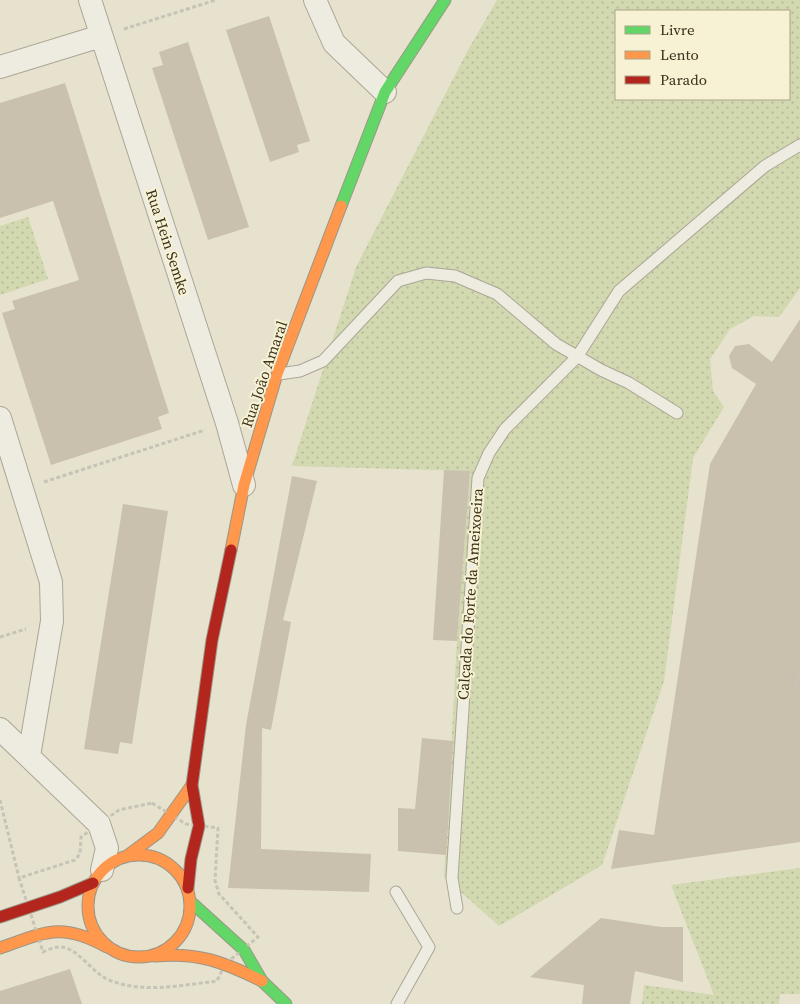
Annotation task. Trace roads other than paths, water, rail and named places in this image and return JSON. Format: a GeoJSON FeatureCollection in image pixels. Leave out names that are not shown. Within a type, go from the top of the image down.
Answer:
{"type":"FeatureCollection","features":[{"type":"Feature","properties":{"kind":"street","name":"Rua Hein Semke"},"geometry":{"type":"LineString","coordinates":[[90,0],[227,423],[244,485]]}},
{"type":"Feature","properties":{"kind":"street"},"geometry":{"type":"LineString","coordinates":[[315,0],[334,43],[385,92]]}},
{"type":"Feature","properties":{"kind":"street","name":"Rua João Amaral"},"geometry":{"type":"LineString","coordinates":[[188,888],[191,859],[199,826],[192,785],[212,640],[244,485],[277,374],[385,92],[445,0]]}},
{"type":"Feature","properties":{"kind":"street"},"geometry":{"type":"LineString","coordinates":[[0,68],[101,36]]}},
{"type":"Feature","properties":{"kind":"street"},"geometry":{"type":"LineString","coordinates":[[0,418],[52,582],[52,621],[29,756]]}},
{"type":"Feature","properties":{"kind":"street"},"geometry":{"type":"LineString","coordinates":[[0,729],[99,824],[106,848],[98,876],[88,897],[88,911],[91,925],[98,938],[109,948]]}},
{"type":"Feature","properties":{"kind":"street","name":"Rua João Amaral"},"geometry":{"type":"LineString","coordinates":[[128,856],[158,833],[192,785]]}},
{"type":"Feature","properties":{"kind":"street"},"geometry":{"type":"LineString","coordinates":[[0,917],[60,897],[98,876],[114,861],[142,854],[170,864],[181,875],[188,888],[191,902],[190,917],[181,936],[164,951],[150,956]]}},
{"type":"Feature","properties":{"kind":"street"},"geometry":{"type":"LineString","coordinates":[[191,902],[244,950],[262,981],[286,1004]]}},
{"type":"Feature","properties":{"kind":"street"},"geometry":{"type":"LineString","coordinates":[[0,948],[51,931],[74,930],[85,934],[121,955],[136,958],[180,953],[195,954],[225,964],[262,981]]}},
{"type":"Feature","properties":{"kind":"lane","name":"Calçada do Forte da Ameixoeira"},"geometry":{"type":"LineString","coordinates":[[457,908],[452,878],[478,478],[489,453],[505,429],[577,357],[619,291],[765,166],[800,145]]}},
{"type":"Feature","properties":{"kind":"lane"},"geometry":{"type":"LineString","coordinates":[[277,374],[300,371],[323,361],[398,281],[426,273],[455,276],[497,294],[556,344],[577,357],[629,383],[677,413]]}},
{"type":"Feature","properties":{"kind":"lane"},"geometry":{"type":"LineString","coordinates":[[396,892],[429,947],[397,1004]]}}]}
